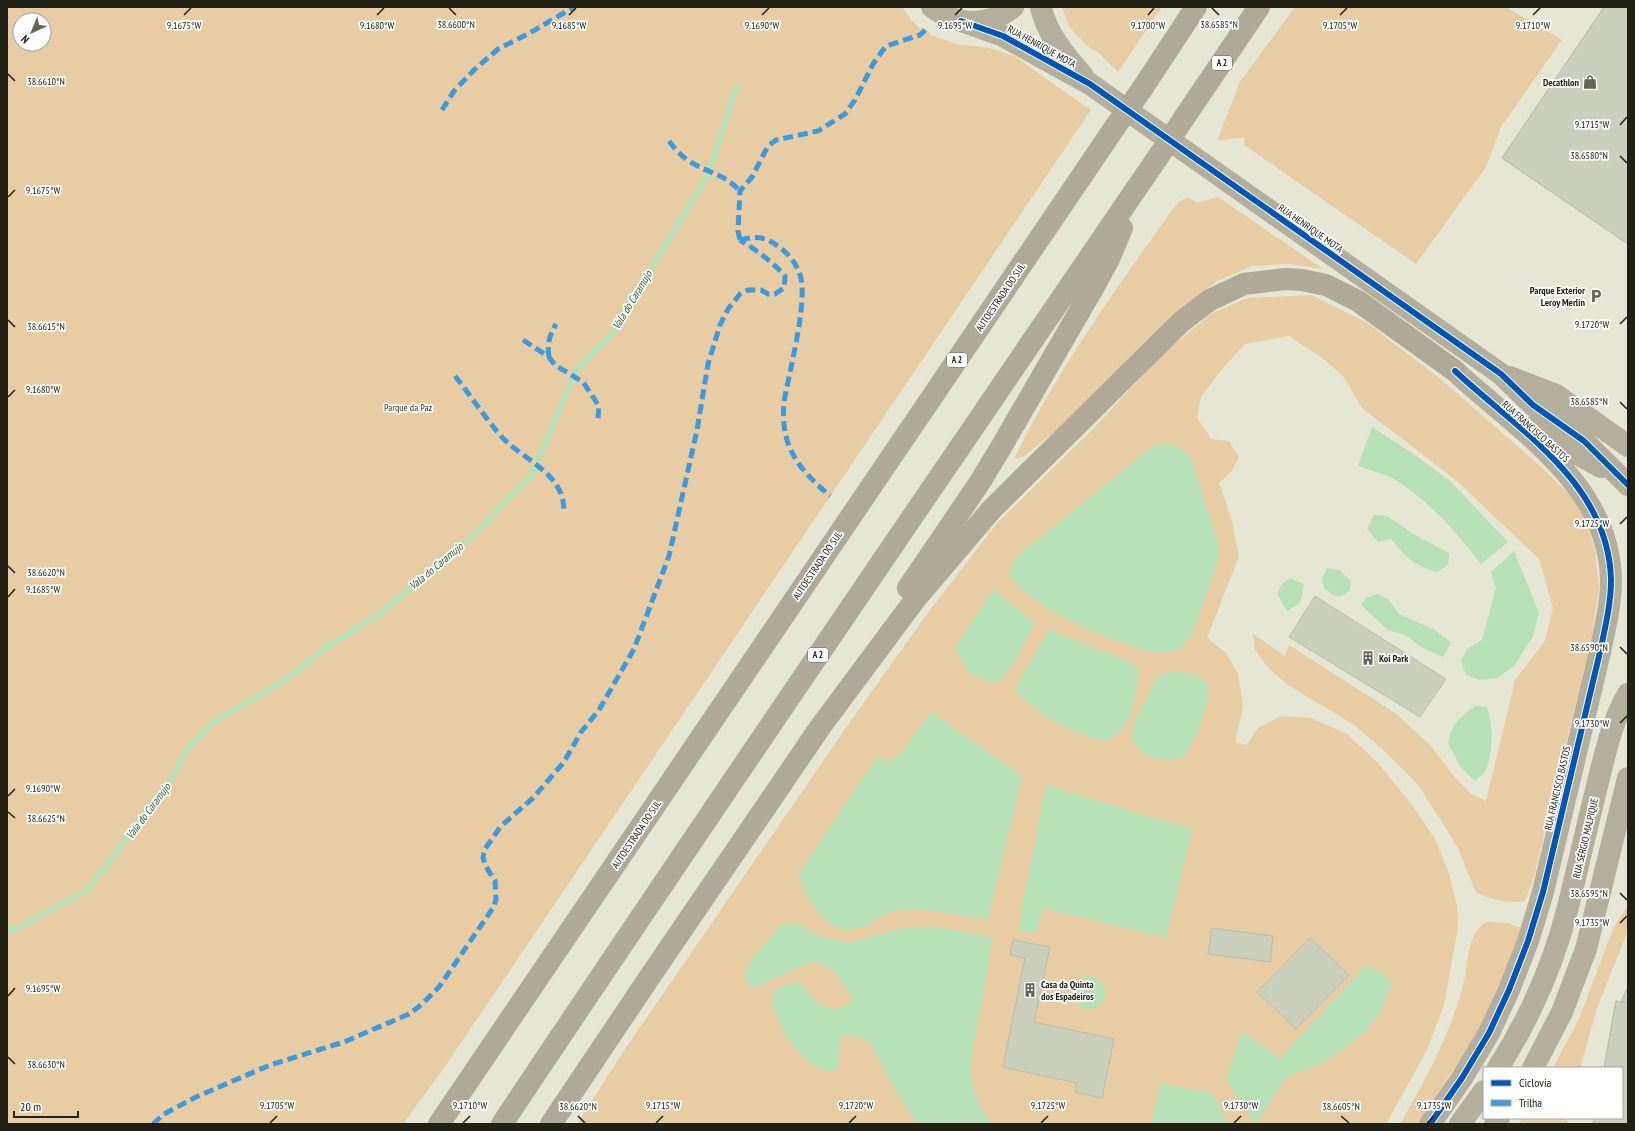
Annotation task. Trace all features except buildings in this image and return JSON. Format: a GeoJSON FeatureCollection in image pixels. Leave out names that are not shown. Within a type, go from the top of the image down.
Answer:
{"type":"FeatureCollection","features":[{"type":"Feature","properties":{"kind":"highway","name":"AUTOESTRADA DO SUL"},"geometry":{"type":"LineString","coordinates":[[439,1124],[1142,89],[1196,7]]}},
{"type":"Feature","properties":{"kind":"highway","name":"A 2"},"geometry":{"type":"LineString","coordinates":[[502,1124],[814,660],[1138,188],[1259,7]]}},
{"type":"Feature","properties":{"kind":"highway"},"geometry":{"type":"LineString","coordinates":[[821,726],[898,602],[978,485],[1000,449],[1105,265],[1138,188]]}},
{"type":"Feature","properties":{"kind":"highway"},"geometry":{"type":"LineString","coordinates":[[552,1124],[651,975],[821,726],[917,597],[992,510],[1181,322],[1210,300],[1226,291],[1244,284],[1285,279],[1326,285],[1358,301],[1455,371]]}},
{"type":"Feature","properties":{"kind":"street","name":"RUA HENRIQUE MOTA"},"geometry":{"type":"LineString","coordinates":[[932,7],[950,18],[1003,36],[1090,84],[1501,374],[1533,405],[1584,441],[1624,481]]}},
{"type":"Feature","properties":{"kind":"street"},"geometry":{"type":"LineString","coordinates":[[961,21],[984,21],[996,18],[1013,7]]}},
{"type":"Feature","properties":{"kind":"street","name":"RUA HENRIQUE MOTA"},"geometry":{"type":"LineString","coordinates":[[1041,7],[1042,16],[1056,41],[1070,61],[1090,84]]}},
{"type":"Feature","properties":{"kind":"street"},"geometry":{"type":"LineString","coordinates":[[1455,371],[1488,391],[1572,451],[1624,481]]}},
{"type":"Feature","properties":{"kind":"street","name":"RUA FRANCISCO BASTOS"},"geometry":{"type":"LineString","coordinates":[[1430,1124],[1465,1073],[1489,1034],[1512,984],[1536,918],[1600,652],[1608,615],[1611,580],[1602,532],[1590,504],[1576,483],[1548,452],[1455,371]]}},
{"type":"Feature","properties":{"kind":"street","name":"RUA HENRIQUE MOTA"},"geometry":{"type":"LineString","coordinates":[[1501,374],[1556,395],[1628,446]]}},
{"type":"Feature","properties":{"kind":"street","name":"RUA SÉRGIO MALPIQUE"},"geometry":{"type":"LineString","coordinates":[[1499,1067],[1537,996],[1554,953],[1568,908],[1606,748],[1616,718],[1628,694]]}},
{"type":"Feature","properties":{"kind":"street"},"geometry":{"type":"LineString","coordinates":[[1534,1067],[1562,1012],[1586,948],[1628,778]]}},
{"type":"Feature","properties":{"kind":"street"},"geometry":{"type":"LineString","coordinates":[[1460,1124],[1483,1092]]}},
{"type":"Feature","properties":{"kind":"green space","name":"Parque da Paz"},"geometry":{"type":"Polygon","coordinates":[[[7,7],[902,7],[911,20],[920,28],[926,29],[931,35],[956,44],[989,48],[1014,56],[1091,110],[446,1065],[403,1124],[7,1124],[7,7]]]}},
{"type":"Feature","properties":{"kind":"green space"},"geometry":{"type":"Polygon","coordinates":[[[1062,7],[1162,7],[1118,72],[1098,52],[1091,49],[1069,27],[1062,7]]]}},
{"type":"Feature","properties":{"kind":"green space"},"geometry":{"type":"Polygon","coordinates":[[[1295,7],[1506,7],[1562,40],[1501,127],[1486,167],[1416,264],[1244,145],[1245,137],[1217,141],[1240,82],[1295,7]]]}},
{"type":"Feature","properties":{"kind":"green space"},"geometry":{"type":"Polygon","coordinates":[[[1188,197],[1197,203],[1218,197],[1323,269],[1289,264],[1252,266],[1217,281],[1165,322],[1063,425],[1024,456],[1014,459],[1050,392],[1091,327],[1178,202],[1188,197]]]}},
{"type":"Feature","properties":{"kind":"green space"},"geometry":{"type":"Polygon","coordinates":[[[1311,295],[1366,322],[1438,377],[1539,465],[1571,496],[1587,524],[1595,550],[1599,587],[1589,657],[1572,719],[1534,877],[1525,901],[1519,902],[1494,899],[1476,893],[1458,848],[1419,786],[1388,754],[1353,724],[1288,685],[1269,669],[1255,650],[1253,634],[1285,656],[1289,645],[1395,713],[1431,746],[1453,775],[1471,794],[1486,801],[1515,680],[1545,641],[1553,608],[1539,559],[1457,481],[1362,408],[1344,377],[1325,360],[1289,336],[1245,344],[1222,369],[1201,397],[1197,417],[1211,439],[1229,441],[1239,457],[1232,471],[1219,483],[1232,521],[1239,556],[1207,638],[1226,653],[1238,674],[1243,706],[1235,742],[1247,745],[1258,728],[1281,716],[1311,718],[1347,734],[1378,763],[1412,805],[1435,839],[1449,873],[1457,906],[1458,927],[1444,1005],[1427,1050],[1386,1124],[577,1124],[623,1052],[848,725],[927,614],[998,522],[1093,429],[1165,352],[1211,314],[1247,298],[1311,295]]]}},
{"type":"Feature","properties":{"kind":"green space"},"geometry":{"type":"Polygon","coordinates":[[[1627,907],[1628,930],[1598,1005],[1580,1067],[1554,1067],[1579,1019],[1613,929],[1627,907]]]}},
{"type":"Feature","properties":{"kind":"green space"},"geometry":{"type":"Polygon","coordinates":[[[1486,922],[1507,923],[1521,928],[1495,998],[1476,1035],[1417,1124],[1400,1124],[1438,1053],[1454,1016],[1465,977],[1470,946],[1480,926],[1486,922]]]}},
{"type":"Feature","properties":{"kind":"green space"},"geometry":{"type":"Polygon","coordinates":[[[1522,1119],[1566,1119],[1568,1122],[1568,1124],[1518,1124],[1522,1119]]]}},
{"type":"Feature","properties":{"kind":"shaded area"},"geometry":{"type":"Polygon","coordinates":[[[1372,427],[1415,455],[1450,481],[1508,542],[1481,564],[1463,541],[1433,509],[1411,490],[1389,477],[1358,466],[1372,427]]]}},
{"type":"Feature","properties":{"kind":"shaded area"},"geometry":{"type":"Polygon","coordinates":[[[1173,444],[1190,456],[1219,546],[1216,568],[1193,632],[1182,647],[1170,652],[1149,652],[1088,630],[1047,608],[1019,587],[1008,574],[1015,558],[1154,445],[1173,444]]]}},
{"type":"Feature","properties":{"kind":"shaded area"},"geometry":{"type":"Polygon","coordinates":[[[1374,515],[1387,516],[1415,535],[1449,553],[1448,565],[1437,572],[1422,567],[1411,560],[1391,539],[1378,542],[1367,529],[1374,515]]]}},
{"type":"Feature","properties":{"kind":"shaded area"},"geometry":{"type":"Polygon","coordinates":[[[1514,551],[1539,613],[1533,636],[1515,665],[1498,678],[1479,680],[1466,675],[1461,661],[1467,649],[1482,640],[1496,588],[1491,572],[1514,551]]]}},
{"type":"Feature","properties":{"kind":"shaded area"},"geometry":{"type":"Polygon","coordinates":[[[1327,568],[1339,570],[1351,581],[1350,590],[1337,596],[1331,594],[1324,588],[1322,578],[1327,568]]]}},
{"type":"Feature","properties":{"kind":"shaded area"},"geometry":{"type":"Polygon","coordinates":[[[1290,578],[1304,584],[1300,603],[1287,611],[1277,594],[1282,584],[1290,578]]]}},
{"type":"Feature","properties":{"kind":"shaded area"},"geometry":{"type":"Polygon","coordinates":[[[993,589],[1035,623],[1012,665],[998,683],[989,682],[971,673],[962,662],[955,648],[993,589]]]}},
{"type":"Feature","properties":{"kind":"shaded area"},"geometry":{"type":"Polygon","coordinates":[[[1378,594],[1389,600],[1399,614],[1433,629],[1451,642],[1443,657],[1423,648],[1405,635],[1388,630],[1361,605],[1366,598],[1378,594]]]}},
{"type":"Feature","properties":{"kind":"shaded area"},"geometry":{"type":"Polygon","coordinates":[[[1049,630],[1123,659],[1137,668],[1136,688],[1131,712],[1120,732],[1112,738],[1098,740],[1065,727],[1038,711],[1015,689],[1049,630]]]}},
{"type":"Feature","properties":{"kind":"shaded area"},"geometry":{"type":"Polygon","coordinates":[[[1173,671],[1194,674],[1208,684],[1208,693],[1204,713],[1194,740],[1184,757],[1167,760],[1155,759],[1144,753],[1132,741],[1134,723],[1157,678],[1173,671]]]}},
{"type":"Feature","properties":{"kind":"shaded area"},"geometry":{"type":"Polygon","coordinates":[[[1475,706],[1487,707],[1492,738],[1489,762],[1486,769],[1475,781],[1460,766],[1448,743],[1452,730],[1457,722],[1475,706]]]}},
{"type":"Feature","properties":{"kind":"shaded area"},"geometry":{"type":"Polygon","coordinates":[[[931,712],[1022,776],[988,920],[935,911],[903,910],[887,913],[867,925],[853,929],[842,929],[831,925],[815,908],[798,875],[876,758],[891,761],[903,751],[931,712]]]}},
{"type":"Feature","properties":{"kind":"shaded area"},"geometry":{"type":"Polygon","coordinates":[[[1046,785],[1160,820],[1193,828],[1166,938],[1043,908],[1036,933],[1018,930],[1046,785]]]}},
{"type":"Feature","properties":{"kind":"shaded area"},"geometry":{"type":"Polygon","coordinates":[[[794,923],[822,937],[851,943],[901,928],[939,927],[993,938],[970,1067],[972,1083],[977,1098],[983,1112],[993,1124],[917,1124],[896,1091],[870,1043],[855,1035],[843,1036],[839,1043],[838,1067],[831,1073],[813,1064],[798,1051],[791,1043],[781,1026],[772,1003],[776,989],[788,984],[796,983],[802,985],[820,1004],[832,1009],[844,1007],[853,997],[827,965],[813,961],[753,988],[747,983],[745,971],[755,955],[782,924],[794,923]]]}},
{"type":"Feature","properties":{"kind":"shaded area"},"geometry":{"type":"Polygon","coordinates":[[[1365,966],[1383,972],[1392,984],[1377,1018],[1361,1035],[1320,1065],[1297,1072],[1284,1080],[1256,1124],[1226,1080],[1242,1031],[1280,1059],[1365,966]]]}},
{"type":"Feature","properties":{"kind":"shaded area"},"geometry":{"type":"Polygon","coordinates":[[[1086,977],[1092,977],[1102,984],[1105,993],[1104,999],[1098,1006],[1092,1009],[1086,1009],[1076,1002],[1073,996],[1073,990],[1080,980],[1086,977]]]}},
{"type":"Feature","properties":{"kind":"shaded area"},"geometry":{"type":"Polygon","coordinates":[[[1160,1083],[1212,1093],[1228,1124],[1152,1124],[1160,1083]]]}},
{"type":"Feature","properties":{"kind":"waterway","name":"Vala do Caramujo"},"geometry":{"type":"LineString","coordinates":[[7,932],[22,926],[87,890],[109,863],[149,806],[169,783],[187,749],[213,722],[287,679],[328,646],[380,614],[475,534],[533,473],[576,370],[614,331],[710,171],[736,87]]}},
{"type":"Feature","properties":{"kind":"marked path"},"geometry":{"type":"LineString","coordinates":[[442,110],[454,91],[473,71],[498,49],[528,34],[574,7]]}},
{"type":"Feature","properties":{"kind":"marked path"},"geometry":{"type":"LineString","coordinates":[[740,240],[738,231],[740,191],[752,177],[768,146],[776,140],[818,131],[845,114],[855,100],[873,64],[886,46],[920,35],[926,29]]}},
{"type":"Feature","properties":{"kind":"marked path"},"geometry":{"type":"LineString","coordinates":[[669,141],[686,159],[727,180],[740,191]]}},
{"type":"Feature","properties":{"kind":"marked path"},"geometry":{"type":"LineString","coordinates":[[740,240],[760,238],[774,243],[788,254],[795,263],[800,274],[802,285],[801,312],[784,402],[785,432],[788,444],[800,466],[830,496]]}},
{"type":"Feature","properties":{"kind":"marked path"},"geometry":{"type":"LineString","coordinates":[[153,1124],[164,1114],[196,1097],[270,1065],[344,1042],[409,1014],[421,1005],[439,987],[493,908],[496,900],[495,881],[485,865],[483,857],[485,849],[501,826],[533,798],[564,762],[581,732],[599,710],[634,649],[669,556],[697,430],[708,364],[720,325],[728,309],[740,294],[748,290],[761,290],[768,294],[775,294],[784,288],[785,276],[764,256],[740,240]]}},
{"type":"Feature","properties":{"kind":"marked path"},"geometry":{"type":"LineString","coordinates":[[549,357],[549,340],[556,324]]}},
{"type":"Feature","properties":{"kind":"marked path"},"geometry":{"type":"LineString","coordinates":[[523,340],[549,357],[555,365],[583,382],[599,406],[598,419]]}},
{"type":"Feature","properties":{"kind":"marked path"},"geometry":{"type":"LineString","coordinates":[[455,376],[500,435],[509,444],[540,467],[557,485],[562,496],[564,509]]}},
{"type":"Feature","properties":{"kind":"cycle path"},"geometry":{"type":"LineString","coordinates":[[961,21],[1003,36],[1090,84],[1501,374],[1533,405],[1584,441],[1628,485]]}},
{"type":"Feature","properties":{"kind":"cycle path"},"geometry":{"type":"LineString","coordinates":[[1430,1124],[1462,1078],[1489,1033],[1509,990],[1528,941],[1543,892],[1600,652],[1611,589],[1606,546],[1595,515],[1577,487],[1556,461],[1532,437],[1455,371]]}},
{"type":"Feature","properties":{"kind":"place","name":"Decathlon"},"geometry":{"type":"Point","coordinates":[1590,82]}},
{"type":"Feature","properties":{"kind":"place","name":"Parque Exterior Leroy Merlin"},"geometry":{"type":"Point","coordinates":[1596,296]}},
{"type":"Feature","properties":{"kind":"place","name":"Koi Park"},"geometry":{"type":"Point","coordinates":[1368,658]}},
{"type":"Feature","properties":{"kind":"place","name":"Casa da Quinta dos Espadeiros"},"geometry":{"type":"Point","coordinates":[1030,990]}}]}
